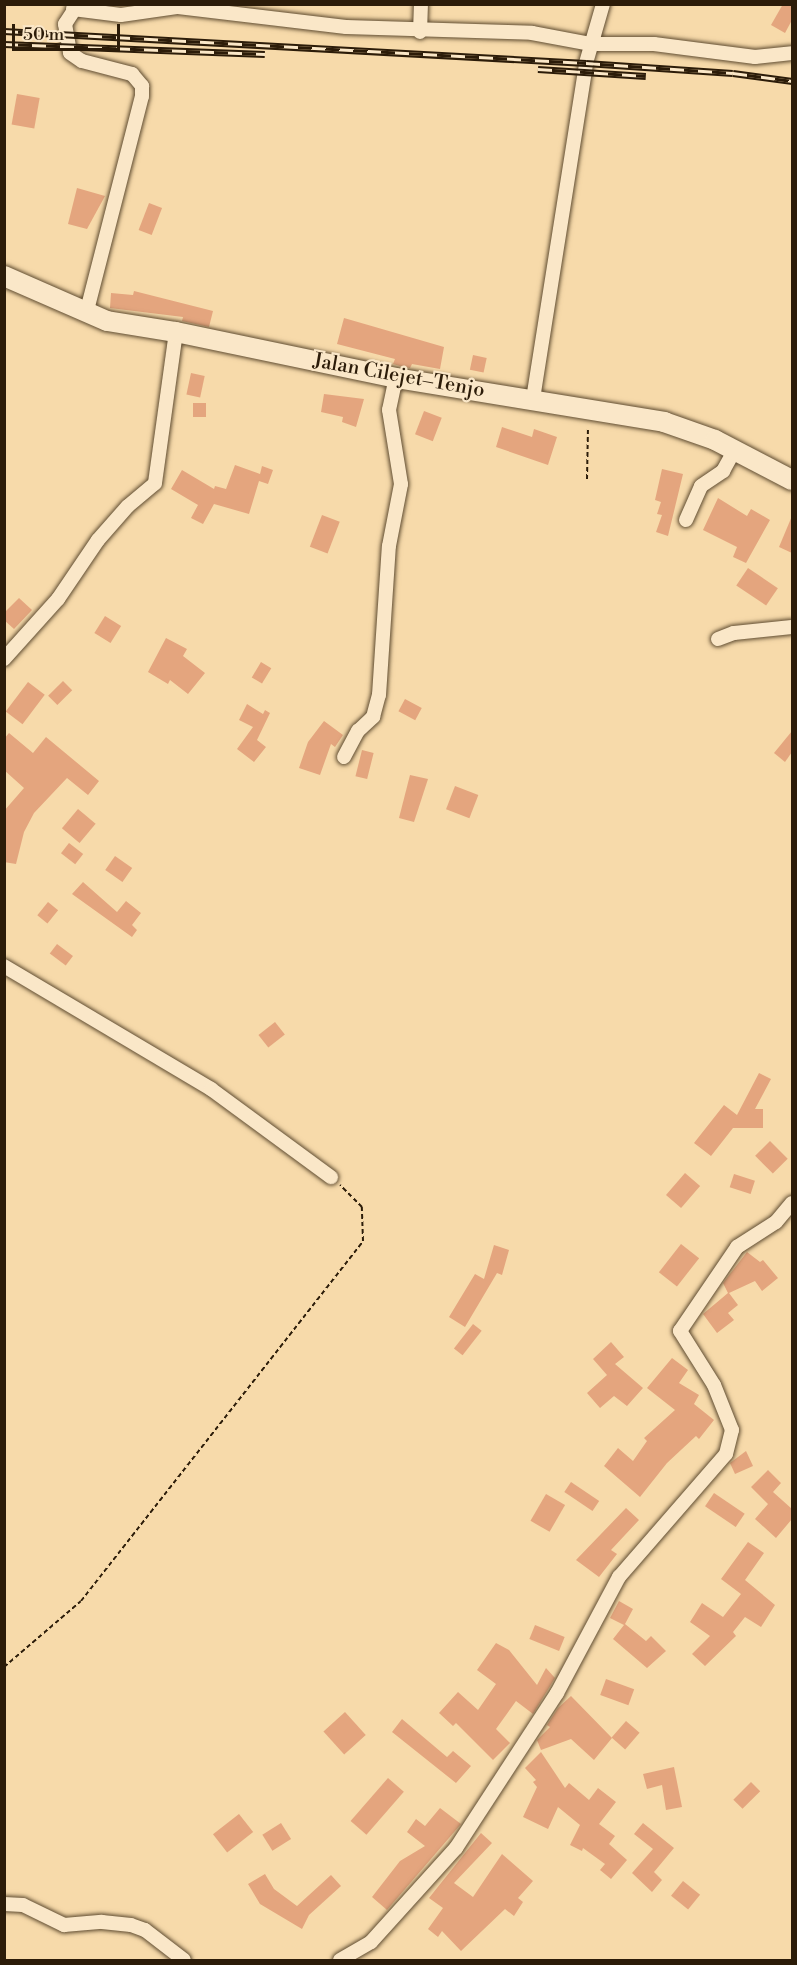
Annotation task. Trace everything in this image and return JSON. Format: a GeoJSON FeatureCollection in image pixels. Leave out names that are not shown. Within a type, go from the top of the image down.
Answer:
{"type":"FeatureCollection","features":[{"type":"Feature","properties":{"kind":"main road","name":"Jalan Cilejet–Tenjo"},"geometry":{"type":"LineString","coordinates":[[4,276],[86,314],[130,326],[176,332],[396,378],[664,422],[696,432],[792,480]]}},
{"type":"Feature","properties":{"kind":"street"},"geometry":{"type":"LineString","coordinates":[[420,32],[421,4]]}},
{"type":"Feature","properties":{"kind":"street"},"geometry":{"type":"LineString","coordinates":[[533,399],[590,44],[603,4]]}},
{"type":"Feature","properties":{"kind":"street"},"geometry":{"type":"LineString","coordinates":[[86,314],[112,203],[142,96],[142,86],[132,74],[82,61],[70,53],[65,24],[76,7],[121,15],[178,7],[255,18],[346,27],[398,27],[420,32],[532,33],[590,44],[654,44],[755,57],[792,53]]}},
{"type":"Feature","properties":{"kind":"street"},"geometry":{"type":"LineString","coordinates":[[4,659],[58,599],[98,540],[128,506],[155,483],[176,332]]}},
{"type":"Feature","properties":{"kind":"street"},"geometry":{"type":"LineString","coordinates":[[344,757],[358,731],[373,717],[379,694],[388,546],[401,484],[389,410],[396,378]]}},
{"type":"Feature","properties":{"kind":"street"},"geometry":{"type":"LineString","coordinates":[[686,520],[701,486],[723,471],[734,451]]}},
{"type":"Feature","properties":{"kind":"street"},"geometry":{"type":"LineString","coordinates":[[718,639],[734,633],[792,627]]}},
{"type":"Feature","properties":{"kind":"street"},"geometry":{"type":"LineString","coordinates":[[4,966],[211,1089],[331,1177]]}},
{"type":"Feature","properties":{"kind":"street"},"geometry":{"type":"LineString","coordinates":[[340,1960],[371,1942],[456,1848],[557,1693],[619,1577],[726,1454],[732,1430],[714,1385],[680,1331],[737,1247],[776,1222],[792,1203]]}},
{"type":"Feature","properties":{"kind":"street"},"geometry":{"type":"LineString","coordinates":[[4,1904],[23,1905],[64,1926],[102,1922],[132,1925],[155,1936],[184,1960]]}},
{"type":"Feature","properties":{"kind":"path"},"geometry":{"type":"LineString","coordinates":[[587,478],[588,410]]}},
{"type":"Feature","properties":{"kind":"path"},"geometry":{"type":"LineString","coordinates":[[4,1667],[81,1600],[363,1241],[362,1207],[331,1177]]}},
{"type":"Feature","properties":{"kind":"building"},"geometry":{"type":"Polygon","coordinates":[[[783,4],[792,4],[792,20],[785,33],[771,25],[783,4]]]}},
{"type":"Feature","properties":{"kind":"building"},"geometry":{"type":"Polygon","coordinates":[[[17,94],[40,98],[34,129],[12,125],[17,94]]]}},
{"type":"Feature","properties":{"kind":"building"},"geometry":{"type":"Polygon","coordinates":[[[77,188],[105,196],[87,229],[68,224],[77,188]]]}},
{"type":"Feature","properties":{"kind":"building"},"geometry":{"type":"Polygon","coordinates":[[[149,203],[162,208],[152,235],[139,230],[149,203]]]}},
{"type":"Feature","properties":{"kind":"building"},"geometry":{"type":"Polygon","coordinates":[[[134,291],[213,311],[209,327],[182,321],[183,317],[110,308],[111,293],[133,295],[134,291]]]}},
{"type":"Feature","properties":{"kind":"building"},"geometry":{"type":"Polygon","coordinates":[[[344,318],[444,347],[440,369],[412,364],[410,368],[400,366],[393,364],[395,359],[337,344],[344,318]]]}},
{"type":"Feature","properties":{"kind":"building"},"geometry":{"type":"Polygon","coordinates":[[[473,355],[487,358],[484,373],[470,370],[473,355]]]}},
{"type":"Feature","properties":{"kind":"building"},"geometry":{"type":"Polygon","coordinates":[[[191,373],[205,376],[200,397],[186,395],[191,373]]]}},
{"type":"Feature","properties":{"kind":"building"},"geometry":{"type":"Polygon","coordinates":[[[324,394],[364,399],[356,427],[342,422],[343,417],[321,412],[324,394]]]}},
{"type":"Feature","properties":{"kind":"building"},"geometry":{"type":"Polygon","coordinates":[[[193,403],[206,403],[206,417],[193,417],[193,403]]]}},
{"type":"Feature","properties":{"kind":"building"},"geometry":{"type":"Polygon","coordinates":[[[424,411],[442,418],[433,441],[415,434],[424,411]]]}},
{"type":"Feature","properties":{"kind":"building"},"geometry":{"type":"Polygon","coordinates":[[[502,427],[532,437],[534,429],[557,437],[548,465],[496,447],[502,427]]]}},
{"type":"Feature","properties":{"kind":"building"},"geometry":{"type":"Polygon","coordinates":[[[235,465],[260,474],[262,466],[273,470],[268,484],[259,481],[249,514],[214,504],[203,524],[191,518],[198,505],[171,489],[182,470],[214,489],[215,486],[226,489],[235,465]]]}},
{"type":"Feature","properties":{"kind":"building"},"geometry":{"type":"Polygon","coordinates":[[[662,469],[683,474],[668,536],[656,532],[662,515],[657,514],[661,502],[655,500],[662,469]]]}},
{"type":"Feature","properties":{"kind":"building"},"geometry":{"type":"Polygon","coordinates":[[[718,498],[747,516],[751,509],[770,520],[746,563],[733,557],[737,547],[703,530],[718,498]]]}},
{"type":"Feature","properties":{"kind":"building"},"geometry":{"type":"Polygon","coordinates":[[[322,515],[340,522],[328,554],[310,547],[322,515]]]}},
{"type":"Feature","properties":{"kind":"building"},"geometry":{"type":"Polygon","coordinates":[[[792,516],[792,553],[779,547],[792,516]]]}},
{"type":"Feature","properties":{"kind":"building"},"geometry":{"type":"Polygon","coordinates":[[[748,568],[778,588],[766,606],[736,585],[748,568]]]}},
{"type":"Feature","properties":{"kind":"building"},"geometry":{"type":"Polygon","coordinates":[[[19,598],[32,610],[14,629],[4,620],[4,613],[19,598]]]}},
{"type":"Feature","properties":{"kind":"building"},"geometry":{"type":"Polygon","coordinates":[[[105,616],[121,626],[111,643],[94,633],[105,616]]]}},
{"type":"Feature","properties":{"kind":"building"},"geometry":{"type":"Polygon","coordinates":[[[166,638],[187,649],[183,656],[205,673],[188,694],[170,680],[168,684],[148,672],[166,638]]]}},
{"type":"Feature","properties":{"kind":"building"},"geometry":{"type":"Polygon","coordinates":[[[261,662],[271,668],[262,684],[252,677],[261,662]]]}},
{"type":"Feature","properties":{"kind":"building"},"geometry":{"type":"Polygon","coordinates":[[[63,681],[72,690],[57,705],[48,696],[63,681]]]}},
{"type":"Feature","properties":{"kind":"building"},"geometry":{"type":"Polygon","coordinates":[[[28,682],[45,695],[23,724],[6,712],[28,682]]]}},
{"type":"Feature","properties":{"kind":"building"},"geometry":{"type":"Polygon","coordinates":[[[405,699],[422,708],[415,720],[398,711],[405,699]]]}},
{"type":"Feature","properties":{"kind":"building"},"geometry":{"type":"Polygon","coordinates":[[[247,704],[263,714],[265,710],[270,713],[257,740],[266,747],[254,762],[237,749],[253,727],[239,720],[247,704]]]}},
{"type":"Feature","properties":{"kind":"building"},"geometry":{"type":"Polygon","coordinates":[[[324,721],[343,735],[335,747],[331,744],[320,775],[299,768],[308,742],[324,721]]]}},
{"type":"Feature","properties":{"kind":"building"},"geometry":{"type":"Polygon","coordinates":[[[792,731],[792,752],[785,762],[774,753],[792,731]]]}},
{"type":"Feature","properties":{"kind":"building"},"geometry":{"type":"Polygon","coordinates":[[[9,733],[33,753],[46,737],[99,781],[88,795],[67,778],[34,813],[24,832],[16,864],[4,862],[4,811],[24,788],[4,770],[4,739],[9,733]]]}},
{"type":"Feature","properties":{"kind":"building"},"geometry":{"type":"Polygon","coordinates":[[[362,750],[374,753],[367,779],[355,776],[362,750]]]}},
{"type":"Feature","properties":{"kind":"building"},"geometry":{"type":"Polygon","coordinates":[[[410,775],[428,779],[414,822],[399,818],[410,775]]]}},
{"type":"Feature","properties":{"kind":"building"},"geometry":{"type":"Polygon","coordinates":[[[455,786],[478,795],[469,818],[446,809],[455,786]]]}},
{"type":"Feature","properties":{"kind":"building"},"geometry":{"type":"Polygon","coordinates":[[[78,809],[96,824],[80,843],[62,828],[78,809]]]}},
{"type":"Feature","properties":{"kind":"building"},"geometry":{"type":"Polygon","coordinates":[[[69,843],[83,854],[75,864],[61,853],[69,843]]]}},
{"type":"Feature","properties":{"kind":"building"},"geometry":{"type":"Polygon","coordinates":[[[115,856],[132,868],[122,882],[105,870],[115,856]]]}},
{"type":"Feature","properties":{"kind":"building"},"geometry":{"type":"Polygon","coordinates":[[[83,882],[117,912],[126,901],[141,913],[132,925],[137,930],[132,937],[72,894],[83,882]]]}},
{"type":"Feature","properties":{"kind":"building"},"geometry":{"type":"Polygon","coordinates":[[[48,902],[58,910],[47,923],[37,915],[48,902]]]}},
{"type":"Feature","properties":{"kind":"building"},"geometry":{"type":"Polygon","coordinates":[[[57,944],[73,956],[66,966],[50,954],[57,944]]]}},
{"type":"Feature","properties":{"kind":"building"},"geometry":{"type":"Polygon","coordinates":[[[275,1022],[285,1035],[268,1048],[258,1035],[275,1022]]]}},
{"type":"Feature","properties":{"kind":"building"},"geometry":{"type":"Polygon","coordinates":[[[759,1073],[771,1079],[755,1109],[763,1109],[763,1128],[733,1128],[711,1156],[694,1143],[724,1105],[737,1115],[759,1073]]]}},
{"type":"Feature","properties":{"kind":"building"},"geometry":{"type":"Polygon","coordinates":[[[770,1141],[788,1159],[773,1174],[755,1156],[770,1141]]]}},
{"type":"Feature","properties":{"kind":"building"},"geometry":{"type":"Polygon","coordinates":[[[685,1173],[700,1186],[681,1208],[666,1195],[685,1173]]]}},
{"type":"Feature","properties":{"kind":"building"},"geometry":{"type":"Polygon","coordinates":[[[734,1174],[755,1181],[751,1194],[730,1187],[734,1174]]]}},
{"type":"Feature","properties":{"kind":"building"},"geometry":{"type":"Polygon","coordinates":[[[681,1244],[699,1258],[677,1287],[659,1272],[681,1244]]]}},
{"type":"Feature","properties":{"kind":"building"},"geometry":{"type":"Polygon","coordinates":[[[494,1245],[509,1250],[502,1275],[497,1273],[465,1327],[449,1317],[475,1274],[484,1279],[494,1245]]]}},
{"type":"Feature","properties":{"kind":"building"},"geometry":{"type":"Polygon","coordinates":[[[747,1252],[760,1262],[763,1260],[778,1278],[762,1291],[755,1281],[729,1293],[738,1305],[728,1313],[734,1320],[717,1333],[703,1314],[728,1293],[723,1283],[747,1252]]]}},
{"type":"Feature","properties":{"kind":"building"},"geometry":{"type":"Polygon","coordinates":[[[473,1324],[482,1331],[463,1355],[454,1348],[473,1324]]]}},
{"type":"Feature","properties":{"kind":"building"},"geometry":{"type":"Polygon","coordinates":[[[611,1342],[624,1357],[615,1364],[643,1388],[627,1406],[614,1396],[600,1408],[587,1393],[607,1375],[593,1359],[611,1342]]]}},
{"type":"Feature","properties":{"kind":"building"},"geometry":{"type":"Polygon","coordinates":[[[672,1358],[688,1370],[679,1383],[699,1395],[694,1404],[714,1420],[699,1439],[696,1436],[667,1463],[640,1497],[604,1466],[618,1448],[633,1461],[647,1441],[644,1438],[675,1410],[647,1388],[672,1358]]]}},
{"type":"Feature","properties":{"kind":"building"},"geometry":{"type":"Polygon","coordinates":[[[746,1451],[753,1466],[735,1474],[730,1463],[746,1451]]]}},
{"type":"Feature","properties":{"kind":"building"},"geometry":{"type":"Polygon","coordinates":[[[768,1470],[781,1483],[773,1492],[792,1509],[792,1519],[776,1538],[755,1519],[768,1504],[751,1487],[768,1470]]]}},
{"type":"Feature","properties":{"kind":"building"},"geometry":{"type":"Polygon","coordinates":[[[571,1482],[599,1501],[592,1511],[564,1492],[571,1482]]]}},
{"type":"Feature","properties":{"kind":"building"},"geometry":{"type":"Polygon","coordinates":[[[714,1493],[745,1514],[736,1527],[705,1506],[714,1493]]]}},
{"type":"Feature","properties":{"kind":"building"},"geometry":{"type":"Polygon","coordinates":[[[546,1494],[565,1505],[550,1532],[530,1521],[546,1494]]]}},
{"type":"Feature","properties":{"kind":"building"},"geometry":{"type":"Polygon","coordinates":[[[626,1508],[639,1520],[611,1550],[617,1554],[599,1577],[576,1560],[626,1508]]]}},
{"type":"Feature","properties":{"kind":"building"},"geometry":{"type":"Polygon","coordinates":[[[748,1542],[764,1553],[745,1580],[775,1605],[761,1627],[745,1617],[733,1632],[736,1636],[705,1666],[692,1654],[710,1636],[690,1622],[702,1603],[723,1617],[741,1594],[721,1579],[748,1542]]]}},
{"type":"Feature","properties":{"kind":"building"},"geometry":{"type":"Polygon","coordinates":[[[619,1601],[633,1609],[625,1624],[646,1641],[651,1636],[666,1651],[647,1668],[613,1639],[624,1625],[610,1618],[619,1601]]]}},
{"type":"Feature","properties":{"kind":"building"},"geometry":{"type":"Polygon","coordinates":[[[535,1625],[565,1637],[559,1651],[529,1639],[535,1625]]]}},
{"type":"Feature","properties":{"kind":"building"},"geometry":{"type":"Polygon","coordinates":[[[496,1643],[509,1650],[537,1685],[546,1668],[555,1678],[533,1714],[516,1701],[496,1729],[510,1743],[493,1760],[456,1723],[453,1726],[439,1713],[458,1692],[478,1710],[496,1684],[477,1670],[496,1643]]]}},
{"type":"Feature","properties":{"kind":"building"},"geometry":{"type":"Polygon","coordinates":[[[606,1679],[634,1689],[628,1705],[600,1695],[606,1679]]]}},
{"type":"Feature","properties":{"kind":"building"},"geometry":{"type":"Polygon","coordinates":[[[571,1696],[612,1738],[594,1760],[571,1739],[541,1750],[537,1740],[550,1727],[547,1725],[558,1708],[571,1696]]]}},
{"type":"Feature","properties":{"kind":"building"},"geometry":{"type":"Polygon","coordinates":[[[345,1712],[366,1735],[344,1754],[323,1731],[345,1712]]]}},
{"type":"Feature","properties":{"kind":"building"},"geometry":{"type":"Polygon","coordinates":[[[402,1719],[447,1757],[453,1751],[471,1766],[456,1783],[392,1732],[402,1719]]]}},
{"type":"Feature","properties":{"kind":"building"},"geometry":{"type":"Polygon","coordinates":[[[626,1721],[640,1733],[625,1749],[612,1738],[626,1721]]]}},
{"type":"Feature","properties":{"kind":"building"},"geometry":{"type":"Polygon","coordinates":[[[541,1752],[565,1788],[569,1783],[589,1800],[598,1788],[616,1802],[599,1824],[615,1836],[609,1844],[627,1860],[611,1879],[600,1870],[605,1864],[583,1848],[582,1851],[570,1845],[580,1825],[558,1807],[548,1829],[523,1817],[537,1787],[533,1782],[536,1780],[525,1768],[541,1752]]]}},
{"type":"Feature","properties":{"kind":"building"},"geometry":{"type":"Polygon","coordinates":[[[674,1767],[682,1807],[666,1810],[662,1785],[647,1789],[643,1774],[674,1767]]]}},
{"type":"Feature","properties":{"kind":"building"},"geometry":{"type":"Polygon","coordinates":[[[388,1778],[404,1792],[366,1835],[351,1821],[388,1778]]]}},
{"type":"Feature","properties":{"kind":"building"},"geometry":{"type":"Polygon","coordinates":[[[751,1782],[760,1791],[743,1809],[733,1800],[751,1782]]]}},
{"type":"Feature","properties":{"kind":"building"},"geometry":{"type":"Polygon","coordinates":[[[440,1808],[461,1824],[387,1910],[372,1897],[400,1861],[425,1846],[407,1832],[416,1819],[425,1826],[440,1808]]]}},
{"type":"Feature","properties":{"kind":"building"},"geometry":{"type":"Polygon","coordinates":[[[239,1814],[253,1832],[227,1852],[213,1834],[239,1814]]]}},
{"type":"Feature","properties":{"kind":"building"},"geometry":{"type":"Polygon","coordinates":[[[281,1823],[291,1839],[272,1851],[262,1835],[281,1823]]]}},
{"type":"Feature","properties":{"kind":"building"},"geometry":{"type":"Polygon","coordinates":[[[643,1823],[674,1848],[654,1872],[662,1880],[652,1892],[632,1873],[653,1849],[634,1834],[643,1823]]]}},
{"type":"Feature","properties":{"kind":"building"},"geometry":{"type":"Polygon","coordinates":[[[481,1833],[492,1843],[454,1883],[473,1897],[502,1854],[533,1881],[518,1898],[523,1902],[514,1916],[505,1909],[461,1951],[442,1931],[438,1937],[428,1929],[443,1908],[429,1898],[481,1833]]]}},
{"type":"Feature","properties":{"kind":"building"},"geometry":{"type":"Polygon","coordinates":[[[265,1874],[274,1889],[297,1906],[331,1875],[341,1886],[309,1915],[302,1929],[260,1904],[248,1884],[265,1874]]]}},
{"type":"Feature","properties":{"kind":"building"},"geometry":{"type":"Polygon","coordinates":[[[683,1881],[700,1895],[688,1910],[671,1896],[683,1881]]]}},
{"type":"Feature","properties":{"kind":"railway"},"geometry":{"type":"LineString","coordinates":[[4,31],[586,63],[733,73],[792,81]]}},
{"type":"Feature","properties":{"kind":"railway"},"geometry":{"type":"LineString","coordinates":[[4,44],[265,54]]}},
{"type":"Feature","properties":{"kind":"railway"},"geometry":{"type":"LineString","coordinates":[[538,69],[646,76]]}}]}
